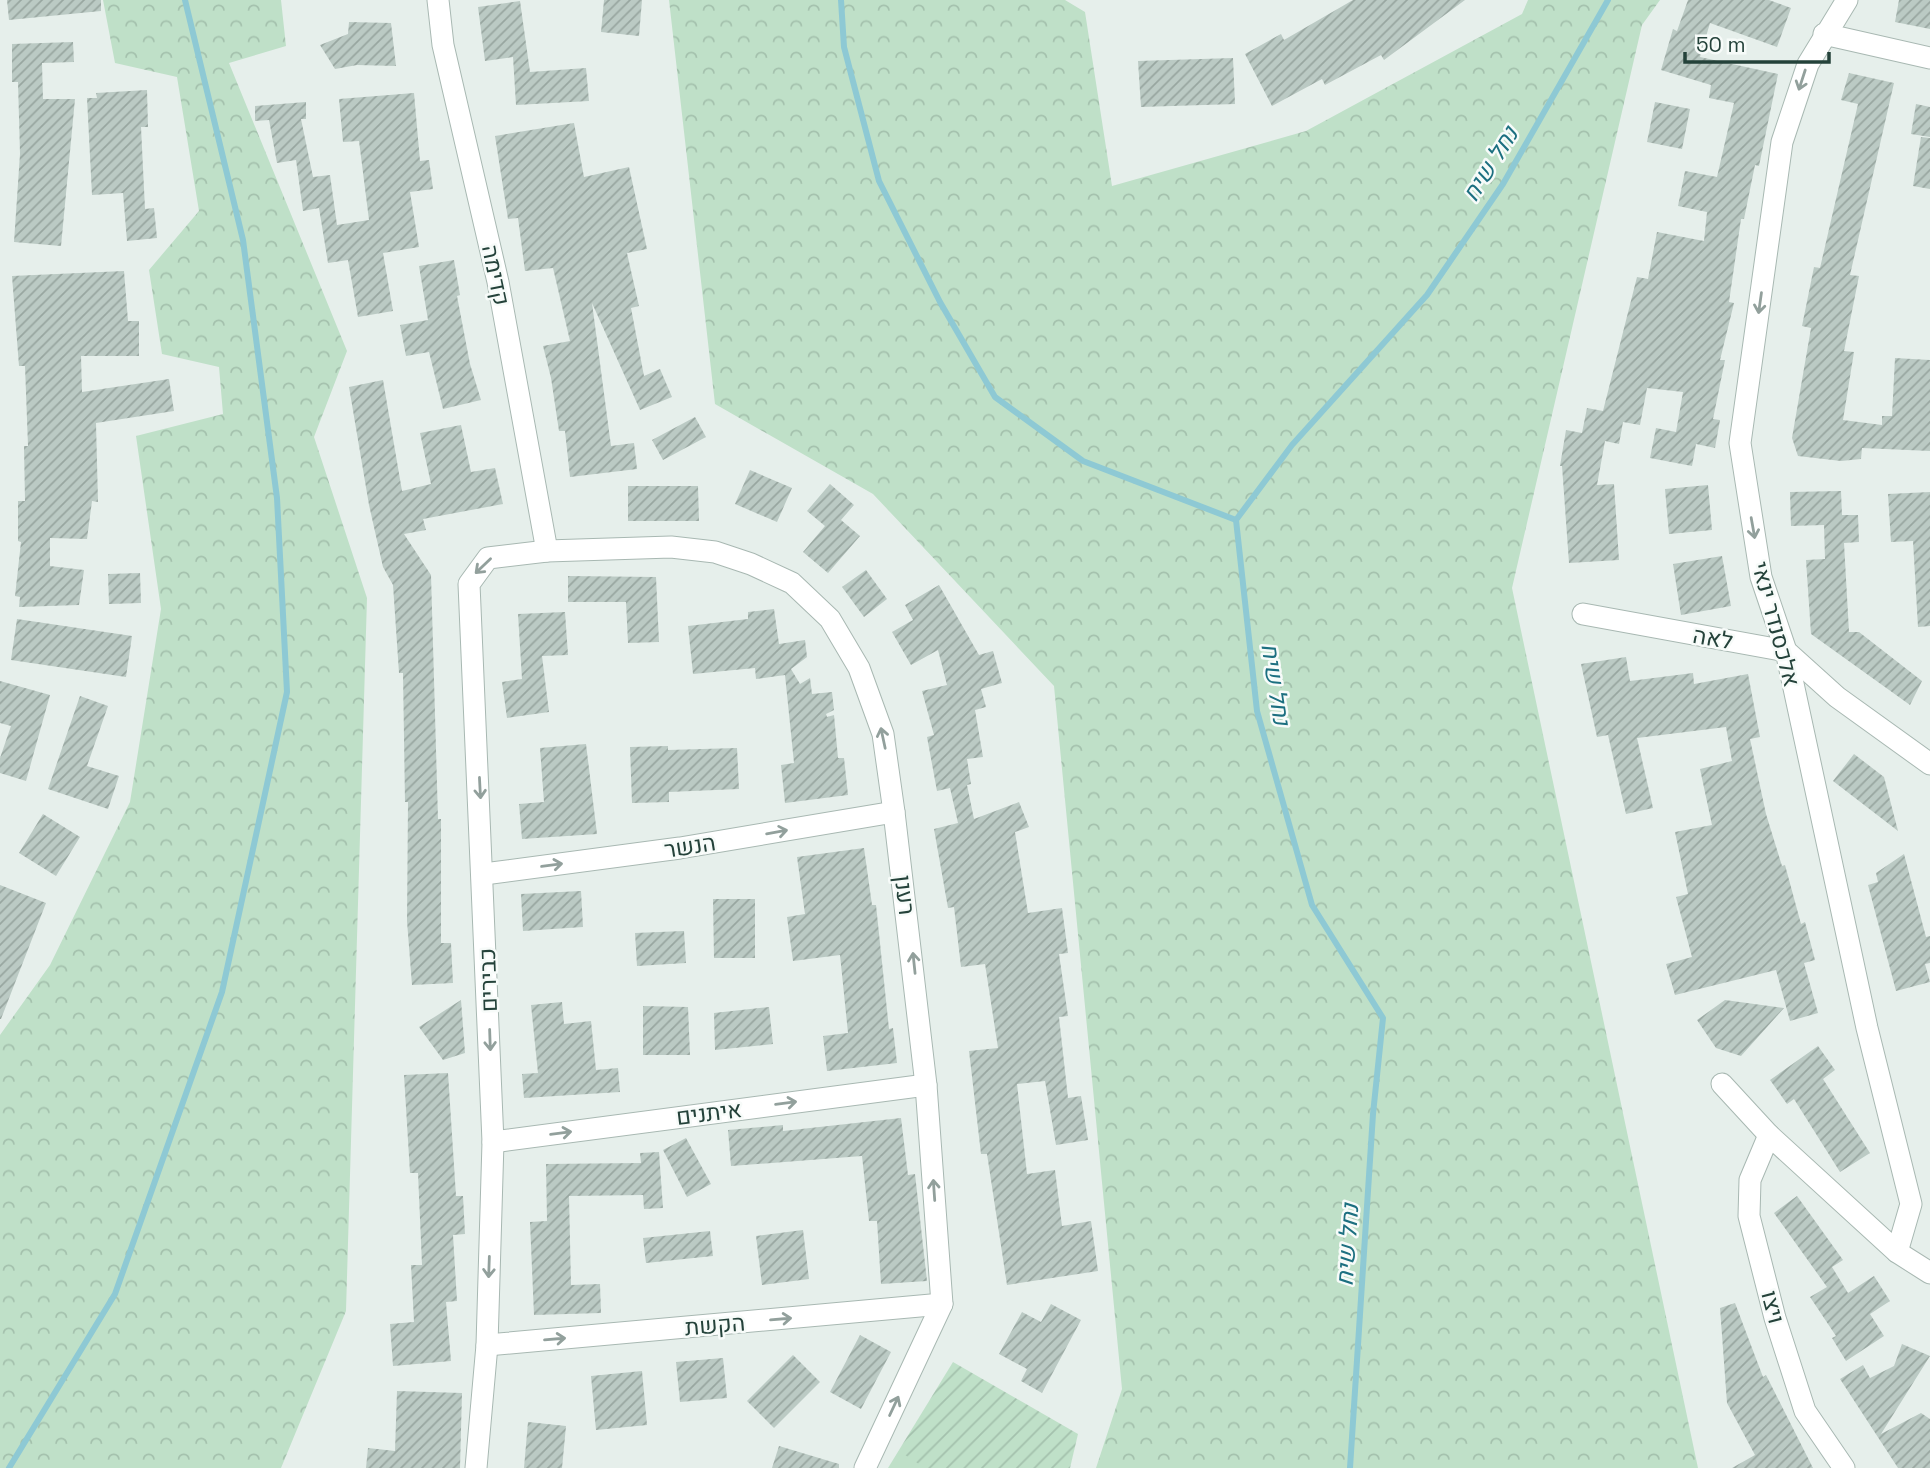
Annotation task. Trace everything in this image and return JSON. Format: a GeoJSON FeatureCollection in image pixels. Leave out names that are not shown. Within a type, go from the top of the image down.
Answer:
{"type":"FeatureCollection","features":[{"type":"Feature","properties":{"kind":"street","name":"קדימה"},"geometry":{"type":"LineString","coordinates":[[438,0],[443,45],[498,282],[547,551]]}},
{"type":"Feature","properties":{"kind":"street","name":"אלכסנדר ינאי"},"geometry":{"type":"LineString","coordinates":[[1847,0],[1808,64],[1783,142],[1740,443],[1761,577],[1786,651],[1867,1028],[1911,1204],[1897,1252]]}},
{"type":"Feature","properties":{"kind":"street"},"geometry":{"type":"LineString","coordinates":[[1824,34],[1930,58]]}},
{"type":"Feature","properties":{"kind":"street","name":"רענן"},"geometry":{"type":"LineString","coordinates":[[547,551],[671,547],[715,552],[751,564],[792,583],[830,619],[859,668],[883,734],[926,1085],[943,1304],[865,1468]]}},
{"type":"Feature","properties":{"kind":"street","name":"כבירים"},"geometry":{"type":"LineString","coordinates":[[476,1468],[487,1345],[493,1142],[484,874],[469,584],[488,558],[547,551]]}},
{"type":"Feature","properties":{"kind":"street","name":"לאה"},"geometry":{"type":"LineString","coordinates":[[1583,614],[1786,651]]}},
{"type":"Feature","properties":{"kind":"street"},"geometry":{"type":"LineString","coordinates":[[1786,651],[1837,697],[1930,764]]}},
{"type":"Feature","properties":{"kind":"street","name":"הנשר"},"geometry":{"type":"LineString","coordinates":[[484,874],[680,848],[894,812]]}},
{"type":"Feature","properties":{"kind":"street"},"geometry":{"type":"LineString","coordinates":[[1722,1084],[1769,1135],[1897,1252],[1930,1273]]}},
{"type":"Feature","properties":{"kind":"street","name":"איתנים"},"geometry":{"type":"LineString","coordinates":[[493,1142],[926,1085]]}},
{"type":"Feature","properties":{"kind":"street","name":"ויצו"},"geometry":{"type":"LineString","coordinates":[[1769,1135],[1750,1180],[1749,1216],[1775,1318],[1805,1410],[1844,1468]]}},
{"type":"Feature","properties":{"kind":"street","name":"הקשת"},"geometry":{"type":"LineString","coordinates":[[487,1345],[943,1304]]}},
{"type":"Feature","properties":{"kind":"green space"},"geometry":{"type":"Polygon","coordinates":[[[103,0],[281,0],[286,46],[229,63],[347,351],[314,437],[367,598],[346,1311],[281,1468],[0,1468],[0,1035],[50,965],[130,802],[161,609],[136,436],[223,414],[219,367],[162,354],[149,270],[199,211],[177,77],[115,63],[103,0]]]}},
{"type":"Feature","properties":{"kind":"green space"},"geometry":{"type":"Polygon","coordinates":[[[669,0],[1065,0],[1085,12],[1112,186],[1306,131],[1522,14],[1528,0],[1660,0],[1642,25],[1512,588],[1698,1468],[1096,1468],[1122,1389],[1054,686],[873,494],[715,404],[669,0]]]}},
{"type":"Feature","properties":{"kind":"green space"},"geometry":{"type":"Polygon","coordinates":[[[953,1362],[1078,1434],[1070,1468],[888,1468],[953,1362]]]}},
{"type":"Feature","properties":{"kind":"green space"},"geometry":{"type":"Polygon","coordinates":[[[899,1451],[925,1468],[890,1468],[899,1451]]]}},
{"type":"Feature","properties":{"kind":"building"},"geometry":{"type":"Polygon","coordinates":[[[7,0],[101,0],[101,11],[9,20],[7,0]]]}},
{"type":"Feature","properties":{"kind":"building"},"geometry":{"type":"Polygon","coordinates":[[[604,0],[642,0],[639,36],[601,32],[604,0]]]}},
{"type":"Feature","properties":{"kind":"building"},"geometry":{"type":"Polygon","coordinates":[[[1353,0],[1465,0],[1384,60],[1381,55],[1325,85],[1322,79],[1272,106],[1245,54],[1281,34],[1284,40],[1353,0]]]}},
{"type":"Feature","properties":{"kind":"building"},"geometry":{"type":"Polygon","coordinates":[[[1688,0],[1769,0],[1791,8],[1777,47],[1710,23],[1700,57],[1778,74],[1759,166],[1755,165],[1744,219],[1741,219],[1729,302],[1734,303],[1720,360],[1725,360],[1713,419],[1720,420],[1715,448],[1696,444],[1692,466],[1650,458],[1656,428],[1676,432],[1683,392],[1647,388],[1640,425],[1623,422],[1619,444],[1605,441],[1597,485],[1614,484],[1619,560],[1569,563],[1560,466],[1566,430],[1582,433],[1587,408],[1603,411],[1637,277],[1648,279],[1657,232],[1704,241],[1707,212],[1678,206],[1685,171],[1717,177],[1734,103],[1709,98],[1711,85],[1661,70],[1673,29],[1677,31],[1688,0]]]}},
{"type":"Feature","properties":{"kind":"building"},"geometry":{"type":"Polygon","coordinates":[[[1899,0],[1930,0],[1930,29],[1895,22],[1899,0]]]}},
{"type":"Feature","properties":{"kind":"building"},"geometry":{"type":"Polygon","coordinates":[[[520,1],[530,72],[586,68],[589,101],[516,105],[513,57],[485,61],[478,7],[520,1]]]}},
{"type":"Feature","properties":{"kind":"building"},"geometry":{"type":"Polygon","coordinates":[[[349,22],[391,23],[396,66],[357,65],[335,69],[320,45],[348,34],[349,22]]]}},
{"type":"Feature","properties":{"kind":"building"},"geometry":{"type":"Polygon","coordinates":[[[73,42],[74,62],[42,63],[43,99],[75,99],[61,246],[14,242],[20,154],[18,82],[12,82],[12,44],[73,42]]]}},
{"type":"Feature","properties":{"kind":"building"},"geometry":{"type":"Polygon","coordinates":[[[1233,58],[1235,104],[1141,107],[1138,61],[1233,58]]]}},
{"type":"Feature","properties":{"kind":"building"},"geometry":{"type":"Polygon","coordinates":[[[1849,73],[1894,83],[1850,275],[1859,276],[1844,351],[1854,352],[1843,420],[1882,425],[1882,416],[1892,416],[1895,358],[1930,360],[1930,451],[1862,448],[1861,459],[1841,461],[1798,456],[1792,438],[1811,328],[1802,326],[1814,267],[1820,268],[1858,104],[1841,100],[1849,73]]]}},
{"type":"Feature","properties":{"kind":"building"},"geometry":{"type":"Polygon","coordinates":[[[147,90],[148,127],[141,127],[145,209],[154,208],[157,238],[127,241],[123,193],[92,195],[87,98],[97,98],[96,93],[147,90]]]}},
{"type":"Feature","properties":{"kind":"building"},"geometry":{"type":"Polygon","coordinates":[[[414,93],[420,161],[429,160],[433,189],[410,192],[419,247],[383,253],[393,311],[358,317],[348,260],[328,263],[319,208],[303,211],[296,160],[277,163],[269,120],[255,121],[255,106],[306,102],[306,119],[301,119],[313,177],[330,175],[337,225],[369,220],[359,141],[343,142],[339,99],[414,93]]]}},
{"type":"Feature","properties":{"kind":"building"},"geometry":{"type":"Polygon","coordinates":[[[1655,102],[1690,109],[1682,149],[1647,142],[1655,102]]]}},
{"type":"Feature","properties":{"kind":"building"},"geometry":{"type":"Polygon","coordinates":[[[1916,104],[1930,107],[1930,137],[1911,134],[1916,104]]]}},
{"type":"Feature","properties":{"kind":"building"},"geometry":{"type":"Polygon","coordinates":[[[574,123],[584,177],[629,167],[647,249],[627,253],[639,306],[631,308],[644,376],[660,369],[672,397],[640,410],[592,303],[611,446],[634,443],[637,469],[570,477],[565,431],[559,431],[543,346],[570,341],[553,268],[525,271],[518,218],[508,219],[495,136],[574,123]]]}},
{"type":"Feature","properties":{"kind":"building"},"geometry":{"type":"Polygon","coordinates":[[[1921,137],[1930,138],[1930,189],[1913,186],[1921,137]]]}},
{"type":"Feature","properties":{"kind":"building"},"geometry":{"type":"Polygon","coordinates":[[[454,260],[460,295],[457,296],[470,364],[481,400],[443,409],[429,352],[406,356],[400,325],[428,320],[419,266],[454,260]]]}},
{"type":"Feature","properties":{"kind":"building"},"geometry":{"type":"Polygon","coordinates":[[[124,271],[128,321],[139,321],[139,356],[81,356],[82,392],[169,379],[174,411],[96,423],[98,502],[92,501],[87,539],[50,538],[50,566],[84,570],[79,605],[19,607],[20,597],[15,596],[21,542],[18,541],[18,501],[25,501],[24,446],[28,446],[25,366],[19,366],[12,276],[124,271]]]}},
{"type":"Feature","properties":{"kind":"building"},"geometry":{"type":"Polygon","coordinates":[[[383,380],[402,491],[431,484],[420,433],[461,425],[471,472],[495,468],[503,504],[423,519],[426,530],[404,534],[431,575],[438,819],[441,819],[441,943],[451,943],[453,983],[412,985],[407,921],[408,802],[405,802],[403,673],[399,673],[393,585],[383,567],[369,505],[349,387],[383,380]]]}},
{"type":"Feature","properties":{"kind":"building"},"geometry":{"type":"Polygon","coordinates":[[[695,417],[706,437],[663,460],[652,440],[695,417]]]}},
{"type":"Feature","properties":{"kind":"building"},"geometry":{"type":"Polygon","coordinates":[[[750,470],[792,488],[777,522],[735,504],[750,470]]]}},
{"type":"Feature","properties":{"kind":"building"},"geometry":{"type":"Polygon","coordinates":[[[830,484],[854,505],[841,520],[860,536],[828,573],[803,552],[825,526],[807,511],[830,484]]]}},
{"type":"Feature","properties":{"kind":"building"},"geometry":{"type":"Polygon","coordinates":[[[1708,485],[1712,530],[1669,534],[1665,489],[1708,485]]]}},
{"type":"Feature","properties":{"kind":"building"},"geometry":{"type":"Polygon","coordinates":[[[628,486],[698,486],[699,521],[628,521],[628,486]]]}},
{"type":"Feature","properties":{"kind":"building"},"geometry":{"type":"Polygon","coordinates":[[[1841,491],[1842,515],[1858,515],[1859,542],[1844,543],[1849,632],[1859,632],[1922,681],[1910,705],[1811,634],[1806,560],[1825,559],[1824,525],[1791,526],[1790,492],[1841,491]]]}},
{"type":"Feature","properties":{"kind":"building"},"geometry":{"type":"Polygon","coordinates":[[[1930,492],[1930,626],[1918,627],[1913,541],[1891,542],[1888,494],[1930,492]]]}},
{"type":"Feature","properties":{"kind":"building"},"geometry":{"type":"Polygon","coordinates":[[[1722,556],[1731,606],[1681,615],[1673,564],[1722,556]]]}},
{"type":"Feature","properties":{"kind":"building"},"geometry":{"type":"Polygon","coordinates":[[[866,570],[887,599],[864,617],[842,587],[866,570]]]}},
{"type":"Feature","properties":{"kind":"building"},"geometry":{"type":"Polygon","coordinates":[[[140,573],[141,603],[109,604],[108,574],[140,573]]]}},
{"type":"Feature","properties":{"kind":"building"},"geometry":{"type":"Polygon","coordinates":[[[568,576],[656,577],[659,642],[628,643],[626,602],[568,602],[568,576]]]}},
{"type":"Feature","properties":{"kind":"building"},"geometry":{"type":"Polygon","coordinates":[[[939,585],[979,655],[993,651],[1002,683],[981,689],[986,707],[975,710],[983,757],[967,759],[971,784],[967,785],[974,819],[1019,802],[1029,827],[1015,832],[1028,913],[1062,908],[1068,953],[1059,954],[1068,1016],[1059,1017],[1068,1098],[1081,1096],[1088,1140],[1056,1145],[1045,1081],[1017,1084],[1027,1174],[1055,1170],[1062,1226],[1091,1221],[1098,1271],[1007,1285],[987,1154],[981,1154],[969,1051],[998,1048],[985,964],[961,967],[954,907],[948,908],[934,829],[958,823],[950,788],[937,791],[927,737],[934,735],[922,691],[947,685],[938,650],[911,665],[892,632],[913,620],[905,605],[939,585]]]}},
{"type":"Feature","properties":{"kind":"building"},"geometry":{"type":"Polygon","coordinates":[[[774,609],[779,644],[805,640],[807,657],[791,669],[800,684],[810,678],[812,694],[832,692],[834,710],[826,714],[827,717],[834,715],[838,758],[844,758],[848,795],[785,803],[781,765],[794,763],[785,675],[756,679],[755,668],[693,674],[688,626],[748,619],[748,612],[774,609]]]}},
{"type":"Feature","properties":{"kind":"building"},"geometry":{"type":"Polygon","coordinates":[[[565,612],[568,655],[542,656],[549,712],[507,718],[502,682],[522,679],[518,614],[565,612]]]}},
{"type":"Feature","properties":{"kind":"building"},"geometry":{"type":"Polygon","coordinates":[[[17,619],[132,636],[126,677],[11,660],[17,619]]]}},
{"type":"Feature","properties":{"kind":"building"},"geometry":{"type":"Polygon","coordinates":[[[1626,657],[1630,681],[1693,673],[1694,684],[1748,674],[1760,737],[1750,739],[1766,814],[1782,866],[1785,865],[1801,924],[1805,922],[1815,960],[1804,963],[1818,1013],[1790,1021],[1776,970],[1675,995],[1666,964],[1692,957],[1676,897],[1688,894],[1675,832],[1712,825],[1700,769],[1732,761],[1726,727],[1637,738],[1653,808],[1626,814],[1608,735],[1597,737],[1581,664],[1626,657]]]}},
{"type":"Feature","properties":{"kind":"building"},"geometry":{"type":"Polygon","coordinates":[[[0,681],[50,695],[26,781],[0,773],[0,758],[11,726],[0,723],[0,681]]]}},
{"type":"Feature","properties":{"kind":"building"},"geometry":{"type":"Polygon","coordinates":[[[80,696],[108,706],[87,766],[119,776],[108,809],[48,789],[80,696]]]}},
{"type":"Feature","properties":{"kind":"building"},"geometry":{"type":"Polygon","coordinates":[[[586,744],[597,834],[522,839],[519,804],[544,802],[540,748],[586,744]]]}},
{"type":"Feature","properties":{"kind":"building"},"geometry":{"type":"Polygon","coordinates":[[[668,746],[668,750],[737,748],[739,789],[669,792],[669,802],[632,803],[630,747],[668,746]]]}},
{"type":"Feature","properties":{"kind":"building"},"geometry":{"type":"Polygon","coordinates":[[[1854,754],[1884,777],[1898,831],[1833,781],[1854,754]]]}},
{"type":"Feature","properties":{"kind":"building"},"geometry":{"type":"Polygon","coordinates":[[[43,814],[80,837],[56,876],[19,853],[43,814]]]}},
{"type":"Feature","properties":{"kind":"building"},"geometry":{"type":"Polygon","coordinates":[[[864,848],[872,905],[876,905],[889,1029],[893,1028],[897,1063],[827,1071],[823,1036],[848,1033],[840,955],[793,961],[787,917],[805,914],[797,857],[864,848]]]}},
{"type":"Feature","properties":{"kind":"building"},"geometry":{"type":"Polygon","coordinates":[[[1904,854],[1926,937],[1930,936],[1930,963],[1925,964],[1930,982],[1896,991],[1868,885],[1878,882],[1876,873],[1904,854]]]}},
{"type":"Feature","properties":{"kind":"building"},"geometry":{"type":"Polygon","coordinates":[[[0,885],[46,903],[1,1019],[0,1019],[0,885]]]}},
{"type":"Feature","properties":{"kind":"building"},"geometry":{"type":"Polygon","coordinates":[[[581,891],[583,927],[523,931],[521,894],[581,891]]]}},
{"type":"Feature","properties":{"kind":"building"},"geometry":{"type":"Polygon","coordinates":[[[713,899],[755,899],[755,958],[714,958],[713,899]]]}},
{"type":"Feature","properties":{"kind":"building"},"geometry":{"type":"Polygon","coordinates":[[[684,931],[686,963],[637,966],[635,933],[684,931]]]}},
{"type":"Feature","properties":{"kind":"building"},"geometry":{"type":"Polygon","coordinates":[[[461,1000],[465,1053],[443,1060],[419,1027],[461,1000]]]}},
{"type":"Feature","properties":{"kind":"building"},"geometry":{"type":"Polygon","coordinates":[[[1725,1000],[1784,1008],[1741,1056],[1716,1048],[1697,1020],[1725,1000]]]}},
{"type":"Feature","properties":{"kind":"building"},"geometry":{"type":"Polygon","coordinates":[[[562,1002],[564,1024],[591,1021],[596,1070],[618,1068],[620,1092],[524,1098],[522,1074],[538,1073],[531,1005],[562,1002]]]}},
{"type":"Feature","properties":{"kind":"building"},"geometry":{"type":"Polygon","coordinates":[[[643,1006],[688,1007],[690,1055],[643,1055],[643,1006]]]}},
{"type":"Feature","properties":{"kind":"building"},"geometry":{"type":"Polygon","coordinates":[[[769,1007],[773,1044],[715,1050],[714,1013],[769,1007]]]}},
{"type":"Feature","properties":{"kind":"building"},"geometry":{"type":"Polygon","coordinates":[[[1818,1046],[1835,1070],[1823,1079],[1870,1153],[1840,1172],[1794,1099],[1787,1104],[1770,1080],[1818,1046]]]}},
{"type":"Feature","properties":{"kind":"building"},"geometry":{"type":"Polygon","coordinates":[[[448,1073],[456,1196],[463,1196],[465,1234],[453,1235],[457,1301],[446,1302],[451,1361],[393,1366],[390,1324],[414,1322],[411,1265],[422,1265],[418,1173],[410,1173],[404,1075],[448,1073]]]}},
{"type":"Feature","properties":{"kind":"building"},"geometry":{"type":"Polygon","coordinates":[[[901,1118],[908,1175],[915,1174],[927,1281],[881,1284],[877,1221],[869,1221],[862,1156],[731,1166],[728,1130],[783,1125],[783,1131],[901,1118]]]}},
{"type":"Feature","properties":{"kind":"building"},"geometry":{"type":"Polygon","coordinates":[[[686,1138],[711,1184],[687,1197],[663,1150],[686,1138]]]}},
{"type":"Feature","properties":{"kind":"building"},"geometry":{"type":"Polygon","coordinates":[[[659,1152],[663,1208],[644,1209],[643,1195],[569,1196],[571,1285],[600,1284],[601,1313],[534,1315],[530,1222],[547,1221],[546,1164],[641,1163],[640,1153],[659,1152]]]}},
{"type":"Feature","properties":{"kind":"building"},"geometry":{"type":"Polygon","coordinates":[[[1797,1196],[1843,1260],[1832,1267],[1848,1293],[1874,1276],[1890,1301],[1870,1314],[1884,1336],[1846,1361],[1832,1338],[1836,1336],[1810,1297],[1827,1287],[1774,1213],[1797,1196]]]}},
{"type":"Feature","properties":{"kind":"building"},"geometry":{"type":"Polygon","coordinates":[[[803,1230],[809,1279],[762,1285],[756,1236],[803,1230]]]}},
{"type":"Feature","properties":{"kind":"building"},"geometry":{"type":"Polygon","coordinates":[[[710,1231],[713,1256],[646,1263],[643,1238],[710,1231]]]}},
{"type":"Feature","properties":{"kind":"building"},"geometry":{"type":"Polygon","coordinates":[[[1735,1303],[1763,1377],[1766,1375],[1813,1468],[1732,1468],[1755,1455],[1727,1403],[1720,1308],[1735,1303]]]}},
{"type":"Feature","properties":{"kind":"building"},"geometry":{"type":"Polygon","coordinates":[[[1051,1304],[1081,1320],[1042,1393],[1021,1381],[1027,1369],[999,1354],[1022,1312],[1041,1322],[1051,1304]]]}},
{"type":"Feature","properties":{"kind":"building"},"geometry":{"type":"Polygon","coordinates":[[[860,1335],[891,1352],[861,1409],[830,1392],[860,1335]]]}},
{"type":"Feature","properties":{"kind":"building"},"geometry":{"type":"Polygon","coordinates":[[[1902,1344],[1930,1356],[1881,1434],[1921,1413],[1930,1419],[1930,1468],[1898,1468],[1840,1379],[1863,1365],[1870,1378],[1894,1366],[1902,1344]]]}},
{"type":"Feature","properties":{"kind":"building"},"geometry":{"type":"Polygon","coordinates":[[[793,1355],[820,1382],[774,1428],[747,1401],[793,1355]]]}},
{"type":"Feature","properties":{"kind":"building"},"geometry":{"type":"Polygon","coordinates":[[[723,1358],[727,1398],[680,1402],[676,1362],[723,1358]]]}},
{"type":"Feature","properties":{"kind":"building"},"geometry":{"type":"Polygon","coordinates":[[[642,1371],[647,1425],[596,1430],[591,1376],[642,1371]]]}},
{"type":"Feature","properties":{"kind":"building"},"geometry":{"type":"Polygon","coordinates":[[[397,1391],[462,1393],[460,1468],[366,1468],[368,1448],[395,1451],[397,1391]]]}},
{"type":"Feature","properties":{"kind":"building"},"geometry":{"type":"Polygon","coordinates":[[[528,1422],[566,1426],[562,1468],[524,1468],[528,1422]]]}},
{"type":"Feature","properties":{"kind":"building"},"geometry":{"type":"Polygon","coordinates":[[[779,1446],[839,1464],[839,1468],[772,1468],[779,1446]]]}},
{"type":"Feature","properties":{"kind":"waterway"},"geometry":{"type":"LineString","coordinates":[[9,1468],[115,1294],[222,992],[287,692],[277,498],[243,240],[185,0]]}},
{"type":"Feature","properties":{"kind":"waterway"},"geometry":{"type":"LineString","coordinates":[[841,0],[844,47],[879,181],[940,302],[995,397],[1083,461],[1236,520]]}},
{"type":"Feature","properties":{"kind":"waterway","name":"נחל שיח"},"geometry":{"type":"LineString","coordinates":[[1350,1468],[1373,1114],[1383,1018],[1312,905],[1257,711],[1236,520],[1292,445],[1427,295],[1503,184],[1608,0]]}}]}
